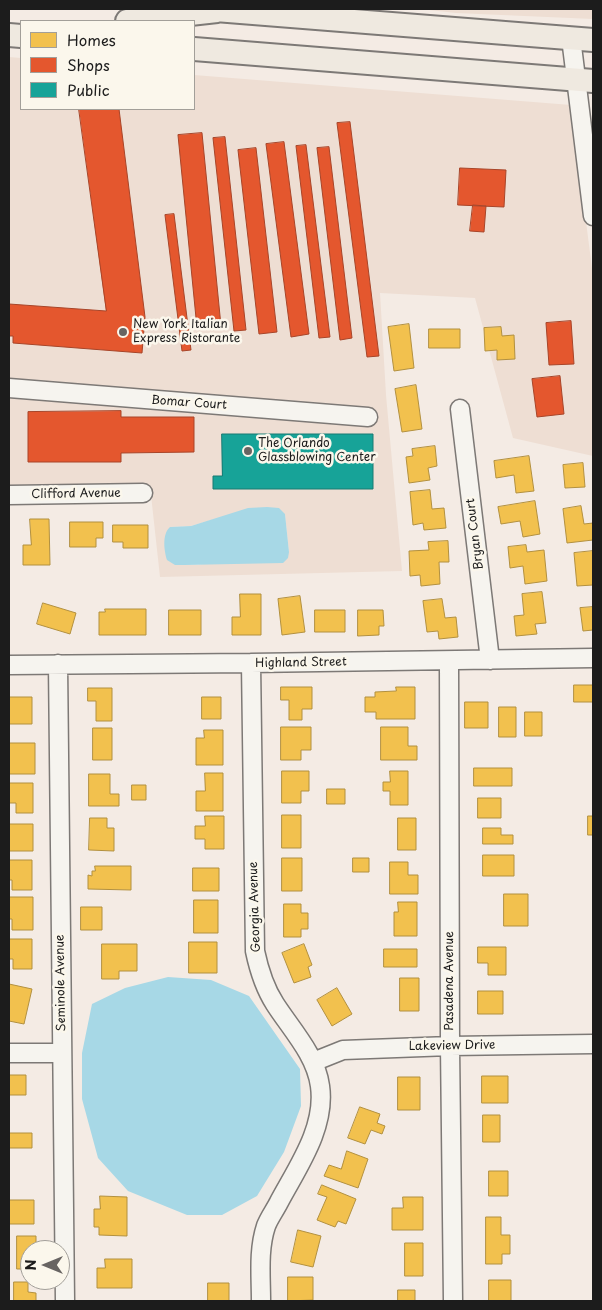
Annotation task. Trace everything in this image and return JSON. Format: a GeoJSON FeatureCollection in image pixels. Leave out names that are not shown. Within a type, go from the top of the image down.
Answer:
{"type":"FeatureCollection","features":[{"type":"Feature","properties":{"kind":"main road"},"geometry":{"type":"LineString","coordinates":[[203,9],[582,39]]}},
{"type":"Feature","properties":{"kind":"main road"},"geometry":{"type":"LineString","coordinates":[[136,20],[225,10]]}},
{"type":"Feature","properties":{"kind":"main road"},"geometry":{"type":"LineString","coordinates":[[195,49],[585,80]]}},
{"type":"Feature","properties":{"kind":"street"},"geometry":{"type":"LineString","coordinates":[[582,39],[593,216]]}},
{"type":"Feature","properties":{"kind":"street","name":"Bomar Court"},"geometry":{"type":"LineString","coordinates":[[9,388],[368,417]]}},
{"type":"Feature","properties":{"kind":"street","name":"Bryan Court"},"geometry":{"type":"LineString","coordinates":[[460,409],[490,660]]}},
{"type":"Feature","properties":{"kind":"street","name":"Clifford Avenue"},"geometry":{"type":"LineString","coordinates":[[9,496],[143,493]]}},
{"type":"Feature","properties":{"kind":"street","name":"Highland Street"},"geometry":{"type":"LineString","coordinates":[[9,665],[593,658]]}},
{"type":"Feature","properties":{"kind":"street","name":"Pasadena Avenue"},"geometry":{"type":"LineString","coordinates":[[449,661],[452,1301]]}},
{"type":"Feature","properties":{"kind":"street","name":"Georgia Avenue"},"geometry":{"type":"LineString","coordinates":[[251,663],[255,951],[260,978],[274,1003],[313,1062],[320,1085],[321,1098],[318,1122],[307,1148],[266,1226],[261,1255],[261,1301]]}},
{"type":"Feature","properties":{"kind":"street","name":"Seminole Avenue"},"geometry":{"type":"LineString","coordinates":[[58,664],[65,1301]]}},
{"type":"Feature","properties":{"kind":"street","name":"Lakeview Drive"},"geometry":{"type":"LineString","coordinates":[[313,1062],[343,1050],[593,1044]]}},
{"type":"Feature","properties":{"kind":"street"},"geometry":{"type":"LineString","coordinates":[[9,1053],[62,1053]]}},
{"type":"Feature","properties":{"kind":"shaded area"},"geometry":{"type":"Polygon","coordinates":[[[420,9],[593,9],[593,19],[456,13],[420,9]]]}},
{"type":"Feature","properties":{"kind":"shaded area"},"geometry":{"type":"Polygon","coordinates":[[[9,57],[20,58],[20,110],[195,110],[195,75],[571,105],[593,276],[593,456],[513,438],[475,298],[380,293],[386,395],[402,571],[160,577],[150,486],[9,489],[9,395],[375,424],[376,411],[9,382],[9,57]],[[285,514],[211,520],[191,526],[170,527],[175,565],[197,565],[289,552],[285,514]]]}},
{"type":"Feature","properties":{"kind":"water"},"geometry":{"type":"Polygon","coordinates":[[[248,508],[279,508],[285,514],[289,552],[288,558],[283,563],[175,565],[167,560],[165,538],[170,527],[191,526],[248,508]]]}},
{"type":"Feature","properties":{"kind":"water"},"geometry":{"type":"Polygon","coordinates":[[[168,977],[211,980],[249,996],[300,1069],[301,1106],[284,1152],[257,1196],[222,1215],[187,1215],[128,1191],[98,1158],[82,1099],[82,1053],[92,1004],[125,988],[168,977]]]}},
{"type":"Feature","properties":{"kind":"building: Homes"},"geometry":{"type":"Polygon","coordinates":[[[409,324],[414,368],[394,371],[388,327],[409,324]]]}},
{"type":"Feature","properties":{"kind":"building: Homes"},"geometry":{"type":"Polygon","coordinates":[[[501,327],[502,336],[514,335],[515,359],[497,360],[497,350],[485,351],[484,328],[501,327]]]}},
{"type":"Feature","properties":{"kind":"building: Homes"},"geometry":{"type":"Polygon","coordinates":[[[429,329],[460,329],[460,348],[429,348],[429,329]]]}},
{"type":"Feature","properties":{"kind":"building: Homes"},"geometry":{"type":"Polygon","coordinates":[[[416,385],[422,429],[402,432],[395,389],[416,385]]]}},
{"type":"Feature","properties":{"kind":"building: Homes"},"geometry":{"type":"Polygon","coordinates":[[[435,446],[437,466],[428,468],[430,480],[409,483],[406,457],[413,456],[412,449],[435,446]]]}},
{"type":"Feature","properties":{"kind":"building: Homes"},"geometry":{"type":"Polygon","coordinates":[[[529,456],[534,491],[516,493],[514,475],[496,478],[494,461],[529,456]]]}},
{"type":"Feature","properties":{"kind":"building: Homes"},"geometry":{"type":"Polygon","coordinates":[[[583,463],[585,487],[565,488],[563,465],[583,463]]]}},
{"type":"Feature","properties":{"kind":"building: Homes"},"geometry":{"type":"Polygon","coordinates":[[[430,490],[432,509],[444,508],[446,528],[424,530],[423,523],[413,525],[410,492],[430,490]]]}},
{"type":"Feature","properties":{"kind":"building: Homes"},"geometry":{"type":"Polygon","coordinates":[[[535,501],[540,534],[523,537],[520,521],[501,524],[498,507],[535,501]]]}},
{"type":"Feature","properties":{"kind":"building: Homes"},"geometry":{"type":"Polygon","coordinates":[[[581,506],[584,524],[593,523],[593,540],[567,543],[563,509],[581,506]]]}},
{"type":"Feature","properties":{"kind":"building: Homes"},"geometry":{"type":"Polygon","coordinates":[[[30,519],[49,519],[50,565],[23,565],[23,545],[31,545],[30,519]]]}},
{"type":"Feature","properties":{"kind":"building: Homes"},"geometry":{"type":"Polygon","coordinates":[[[70,522],[103,522],[103,538],[96,538],[96,547],[70,547],[70,522]]]}},
{"type":"Feature","properties":{"kind":"building: Homes"},"geometry":{"type":"Polygon","coordinates":[[[113,525],[148,525],[148,548],[123,548],[123,542],[113,542],[113,525]]]}},
{"type":"Feature","properties":{"kind":"building: Homes"},"geometry":{"type":"Polygon","coordinates":[[[448,541],[449,562],[439,562],[440,584],[421,586],[420,575],[410,576],[409,551],[429,550],[428,542],[448,541]]]}},
{"type":"Feature","properties":{"kind":"building: Homes"},"geometry":{"type":"Polygon","coordinates":[[[526,545],[527,552],[544,550],[547,581],[525,584],[523,566],[510,568],[508,547],[526,545]]]}},
{"type":"Feature","properties":{"kind":"building: Homes"},"geometry":{"type":"Polygon","coordinates":[[[593,551],[593,585],[577,586],[574,553],[593,551]]]}},
{"type":"Feature","properties":{"kind":"building: Homes"},"geometry":{"type":"Polygon","coordinates":[[[542,592],[546,623],[535,624],[537,634],[516,636],[514,616],[524,615],[522,594],[542,592]]]}},
{"type":"Feature","properties":{"kind":"building: Homes"},"geometry":{"type":"Polygon","coordinates":[[[240,594],[261,594],[261,635],[232,635],[232,617],[240,617],[240,594]]]}},
{"type":"Feature","properties":{"kind":"building: Homes"},"geometry":{"type":"Polygon","coordinates":[[[300,596],[305,632],[282,635],[278,599],[300,596]]]}},
{"type":"Feature","properties":{"kind":"building: Homes"},"geometry":{"type":"Polygon","coordinates":[[[442,599],[445,618],[456,617],[458,637],[439,639],[438,631],[427,632],[423,601],[442,599]]]}},
{"type":"Feature","properties":{"kind":"building: Homes"},"geometry":{"type":"Polygon","coordinates":[[[43,603],[76,613],[70,634],[37,624],[43,603]]]}},
{"type":"Feature","properties":{"kind":"building: Homes"},"geometry":{"type":"Polygon","coordinates":[[[593,607],[593,630],[583,631],[580,608],[593,607]]]}},
{"type":"Feature","properties":{"kind":"building: Homes"},"geometry":{"type":"Polygon","coordinates":[[[105,609],[146,609],[146,635],[99,635],[99,612],[105,612],[105,609]]]}},
{"type":"Feature","properties":{"kind":"building: Homes"},"geometry":{"type":"Polygon","coordinates":[[[169,610],[201,610],[201,635],[169,635],[169,610]]]}},
{"type":"Feature","properties":{"kind":"building: Homes"},"geometry":{"type":"Polygon","coordinates":[[[315,610],[345,610],[345,632],[315,632],[315,610]]]}},
{"type":"Feature","properties":{"kind":"building: Homes"},"geometry":{"type":"Polygon","coordinates":[[[358,610],[383,610],[384,626],[379,626],[379,635],[358,636],[358,610]]]}},
{"type":"Feature","properties":{"kind":"building: Homes"},"geometry":{"type":"Polygon","coordinates":[[[574,685],[593,685],[593,702],[574,702],[574,685]]]}},
{"type":"Feature","properties":{"kind":"building: Homes"},"geometry":{"type":"Polygon","coordinates":[[[281,687],[312,687],[312,709],[302,709],[302,720],[289,720],[289,700],[281,700],[281,687]]]}},
{"type":"Feature","properties":{"kind":"building: Homes"},"geometry":{"type":"Polygon","coordinates":[[[396,687],[415,687],[415,719],[376,719],[376,712],[365,712],[365,697],[375,697],[375,692],[396,691],[396,687]]]}},
{"type":"Feature","properties":{"kind":"building: Homes"},"geometry":{"type":"Polygon","coordinates":[[[88,688],[112,688],[112,721],[96,721],[96,701],[88,701],[88,688]]]}},
{"type":"Feature","properties":{"kind":"building: Homes"},"geometry":{"type":"Polygon","coordinates":[[[9,697],[32,697],[32,724],[9,724],[9,697]]]}},
{"type":"Feature","properties":{"kind":"building: Homes"},"geometry":{"type":"Polygon","coordinates":[[[202,697],[221,697],[221,719],[202,719],[202,697]]]}},
{"type":"Feature","properties":{"kind":"building: Homes"},"geometry":{"type":"Polygon","coordinates":[[[465,702],[488,702],[488,728],[465,728],[465,702]]]}},
{"type":"Feature","properties":{"kind":"building: Homes"},"geometry":{"type":"Polygon","coordinates":[[[499,707],[516,707],[516,737],[499,737],[499,707]]]}},
{"type":"Feature","properties":{"kind":"building: Homes"},"geometry":{"type":"Polygon","coordinates":[[[525,712],[542,712],[542,736],[525,736],[525,712]]]}},
{"type":"Feature","properties":{"kind":"building: Homes"},"geometry":{"type":"Polygon","coordinates":[[[281,727],[311,727],[311,750],[301,750],[301,760],[281,760],[281,727]]]}},
{"type":"Feature","properties":{"kind":"building: Homes"},"geometry":{"type":"Polygon","coordinates":[[[381,727],[408,727],[408,746],[417,746],[417,760],[381,760],[381,727]]]}},
{"type":"Feature","properties":{"kind":"building: Homes"},"geometry":{"type":"Polygon","coordinates":[[[93,728],[112,728],[112,760],[93,760],[93,728]]]}},
{"type":"Feature","properties":{"kind":"building: Homes"},"geometry":{"type":"Polygon","coordinates":[[[204,730],[223,730],[223,765],[196,765],[196,738],[204,738],[204,730]]]}},
{"type":"Feature","properties":{"kind":"building: Homes"},"geometry":{"type":"Polygon","coordinates":[[[9,743],[35,743],[35,774],[9,774],[9,743]]]}},
{"type":"Feature","properties":{"kind":"building: Homes"},"geometry":{"type":"Polygon","coordinates":[[[474,768],[512,768],[512,786],[474,786],[474,768]]]}},
{"type":"Feature","properties":{"kind":"building: Homes"},"geometry":{"type":"Polygon","coordinates":[[[282,771],[309,771],[309,791],[301,791],[301,803],[282,803],[282,771]]]}},
{"type":"Feature","properties":{"kind":"building: Homes"},"geometry":{"type":"Polygon","coordinates":[[[390,771],[408,771],[408,805],[390,805],[390,791],[383,791],[383,782],[390,782],[390,771]]]}},
{"type":"Feature","properties":{"kind":"building: Homes"},"geometry":{"type":"Polygon","coordinates":[[[205,773],[223,773],[223,811],[196,811],[196,791],[205,791],[205,773]]]}},
{"type":"Feature","properties":{"kind":"building: Homes"},"geometry":{"type":"Polygon","coordinates":[[[89,774],[110,774],[110,794],[119,794],[119,806],[89,806],[89,774]]]}},
{"type":"Feature","properties":{"kind":"building: Homes"},"geometry":{"type":"Polygon","coordinates":[[[9,783],[33,783],[33,813],[16,813],[16,803],[9,803],[9,783]]]}},
{"type":"Feature","properties":{"kind":"building: Homes"},"geometry":{"type":"Polygon","coordinates":[[[132,785],[146,785],[146,800],[132,800],[132,785]]]}},
{"type":"Feature","properties":{"kind":"building: Homes"},"geometry":{"type":"Polygon","coordinates":[[[327,789],[345,789],[345,804],[327,804],[327,789]]]}},
{"type":"Feature","properties":{"kind":"building: Homes"},"geometry":{"type":"Polygon","coordinates":[[[478,798],[501,798],[501,818],[478,818],[478,798]]]}},
{"type":"Feature","properties":{"kind":"building: Homes"},"geometry":{"type":"Polygon","coordinates":[[[282,815],[301,815],[301,848],[282,848],[282,815]]]}},
{"type":"Feature","properties":{"kind":"building: Homes"},"geometry":{"type":"Polygon","coordinates":[[[205,816],[224,816],[224,849],[205,849],[205,839],[195,839],[195,826],[205,826],[205,816]]]}},
{"type":"Feature","properties":{"kind":"building: Homes"},"geometry":{"type":"Polygon","coordinates":[[[588,816],[593,816],[593,835],[588,835],[588,816]]]}},
{"type":"Feature","properties":{"kind":"building: Homes"},"geometry":{"type":"Polygon","coordinates":[[[90,818],[107,818],[107,828],[114,828],[114,851],[89,850],[90,818]]]}},
{"type":"Feature","properties":{"kind":"building: Homes"},"geometry":{"type":"Polygon","coordinates":[[[398,818],[416,818],[416,850],[398,850],[398,818]]]}},
{"type":"Feature","properties":{"kind":"building: Homes"},"geometry":{"type":"Polygon","coordinates":[[[9,824],[33,824],[33,851],[9,851],[9,824]]]}},
{"type":"Feature","properties":{"kind":"building: Homes"},"geometry":{"type":"Polygon","coordinates":[[[483,828],[501,828],[501,835],[513,835],[513,844],[483,844],[483,828]]]}},
{"type":"Feature","properties":{"kind":"building: Homes"},"geometry":{"type":"Polygon","coordinates":[[[483,855],[514,855],[514,876],[483,876],[483,855]]]}},
{"type":"Feature","properties":{"kind":"building: Homes"},"geometry":{"type":"Polygon","coordinates":[[[282,858],[302,858],[302,891],[282,891],[282,858]]]}},
{"type":"Feature","properties":{"kind":"building: Homes"},"geometry":{"type":"Polygon","coordinates":[[[353,858],[369,858],[369,872],[353,872],[353,858]]]}},
{"type":"Feature","properties":{"kind":"building: Homes"},"geometry":{"type":"Polygon","coordinates":[[[9,860],[32,860],[32,890],[12,890],[12,880],[9,880],[9,860]]]}},
{"type":"Feature","properties":{"kind":"building: Homes"},"geometry":{"type":"Polygon","coordinates":[[[390,862],[408,862],[408,875],[418,875],[418,894],[390,894],[390,862]]]}},
{"type":"Feature","properties":{"kind":"building: Homes"},"geometry":{"type":"Polygon","coordinates":[[[95,866],[131,866],[131,890],[88,889],[88,875],[92,876],[95,866]]]}},
{"type":"Feature","properties":{"kind":"building: Homes"},"geometry":{"type":"Polygon","coordinates":[[[193,868],[219,868],[219,891],[193,891],[193,868]]]}},
{"type":"Feature","properties":{"kind":"building: Homes"},"geometry":{"type":"Polygon","coordinates":[[[504,894],[528,894],[528,926],[504,926],[504,894]]]}},
{"type":"Feature","properties":{"kind":"building: Homes"},"geometry":{"type":"Polygon","coordinates":[[[9,897],[33,897],[33,930],[12,930],[12,919],[9,919],[9,897]]]}},
{"type":"Feature","properties":{"kind":"building: Homes"},"geometry":{"type":"Polygon","coordinates":[[[194,900],[218,900],[218,933],[194,933],[194,900]]]}},
{"type":"Feature","properties":{"kind":"building: Homes"},"geometry":{"type":"Polygon","coordinates":[[[398,902],[417,902],[417,936],[394,936],[394,912],[398,912],[398,902]]]}},
{"type":"Feature","properties":{"kind":"building: Homes"},"geometry":{"type":"Polygon","coordinates":[[[284,904],[301,904],[301,913],[308,913],[308,929],[301,929],[301,937],[284,937],[284,904]]]}},
{"type":"Feature","properties":{"kind":"building: Homes"},"geometry":{"type":"Polygon","coordinates":[[[81,907],[102,907],[102,930],[81,930],[81,907]]]}},
{"type":"Feature","properties":{"kind":"building: Homes"},"geometry":{"type":"Polygon","coordinates":[[[9,939],[32,939],[32,969],[13,969],[13,959],[9,959],[9,939]]]}},
{"type":"Feature","properties":{"kind":"building: Homes"},"geometry":{"type":"Polygon","coordinates":[[[189,942],[217,942],[217,973],[189,973],[189,942]]]}},
{"type":"Feature","properties":{"kind":"building: Homes"},"geometry":{"type":"Polygon","coordinates":[[[102,944],[137,944],[137,971],[119,971],[119,979],[102,979],[102,944]]]}},
{"type":"Feature","properties":{"kind":"building: Homes"},"geometry":{"type":"Polygon","coordinates":[[[304,944],[312,965],[308,967],[311,977],[294,983],[282,953],[304,944]]]}},
{"type":"Feature","properties":{"kind":"building: Homes"},"geometry":{"type":"Polygon","coordinates":[[[478,947],[506,947],[506,975],[488,975],[488,963],[478,963],[478,947]]]}},
{"type":"Feature","properties":{"kind":"building: Homes"},"geometry":{"type":"Polygon","coordinates":[[[384,949],[417,949],[417,967],[384,967],[384,949]]]}},
{"type":"Feature","properties":{"kind":"building: Homes"},"geometry":{"type":"Polygon","coordinates":[[[400,978],[419,978],[419,1011],[400,1011],[400,978]]]}},
{"type":"Feature","properties":{"kind":"building: Homes"},"geometry":{"type":"Polygon","coordinates":[[[9,984],[32,989],[24,1024],[9,1021],[9,984]]]}},
{"type":"Feature","properties":{"kind":"building: Homes"},"geometry":{"type":"Polygon","coordinates":[[[337,988],[352,1014],[332,1026],[317,1000],[337,988]]]}},
{"type":"Feature","properties":{"kind":"building: Homes"},"geometry":{"type":"Polygon","coordinates":[[[478,991],[503,991],[503,1014],[478,1014],[478,991]]]}},
{"type":"Feature","properties":{"kind":"building: Homes"},"geometry":{"type":"Polygon","coordinates":[[[9,1075],[26,1075],[26,1095],[9,1095],[9,1075]]]}},
{"type":"Feature","properties":{"kind":"building: Homes"},"geometry":{"type":"Polygon","coordinates":[[[482,1076],[508,1076],[508,1103],[482,1103],[482,1076]]]}},
{"type":"Feature","properties":{"kind":"building: Homes"},"geometry":{"type":"Polygon","coordinates":[[[398,1077],[420,1077],[420,1110],[398,1110],[398,1077]]]}},
{"type":"Feature","properties":{"kind":"building: Homes"},"geometry":{"type":"Polygon","coordinates":[[[360,1107],[380,1114],[377,1123],[385,1126],[382,1134],[371,1130],[365,1144],[348,1138],[360,1107]]]}},
{"type":"Feature","properties":{"kind":"building: Homes"},"geometry":{"type":"Polygon","coordinates":[[[483,1115],[500,1115],[500,1142],[483,1142],[483,1115]]]}},
{"type":"Feature","properties":{"kind":"building: Homes"},"geometry":{"type":"Polygon","coordinates":[[[9,1133],[32,1133],[32,1148],[9,1148],[9,1133]]]}},
{"type":"Feature","properties":{"kind":"building: Homes"},"geometry":{"type":"Polygon","coordinates":[[[347,1151],[368,1159],[358,1188],[324,1176],[329,1165],[341,1169],[347,1151]]]}},
{"type":"Feature","properties":{"kind":"building: Homes"},"geometry":{"type":"Polygon","coordinates":[[[489,1171],[508,1171],[508,1196],[489,1196],[489,1171]]]}},
{"type":"Feature","properties":{"kind":"building: Homes"},"geometry":{"type":"Polygon","coordinates":[[[322,1185],[356,1199],[346,1224],[338,1221],[335,1227],[317,1220],[327,1197],[318,1194],[322,1185]]]}},
{"type":"Feature","properties":{"kind":"building: Homes"},"geometry":{"type":"Polygon","coordinates":[[[100,1196],[127,1197],[127,1236],[99,1235],[99,1227],[94,1227],[94,1209],[100,1209],[100,1196]]]}},
{"type":"Feature","properties":{"kind":"building: Homes"},"geometry":{"type":"Polygon","coordinates":[[[403,1197],[423,1197],[423,1230],[392,1230],[392,1208],[403,1208],[403,1197]]]}},
{"type":"Feature","properties":{"kind":"building: Homes"},"geometry":{"type":"Polygon","coordinates":[[[9,1200],[34,1200],[34,1224],[9,1224],[9,1200]]]}},
{"type":"Feature","properties":{"kind":"building: Homes"},"geometry":{"type":"Polygon","coordinates":[[[486,1217],[501,1217],[501,1235],[510,1235],[510,1254],[502,1254],[502,1264],[486,1264],[486,1217]]]}},
{"type":"Feature","properties":{"kind":"building: Homes"},"geometry":{"type":"Polygon","coordinates":[[[298,1230],[321,1236],[313,1267],[291,1262],[298,1230]]]}},
{"type":"Feature","properties":{"kind":"building: Homes"},"geometry":{"type":"Polygon","coordinates":[[[17,1236],[36,1236],[36,1240],[20,1240],[20,1269],[17,1269],[17,1236]]]}},
{"type":"Feature","properties":{"kind":"building: Homes"},"geometry":{"type":"Polygon","coordinates":[[[405,1243],[423,1243],[423,1276],[405,1276],[405,1243]]]}},
{"type":"Feature","properties":{"kind":"building: Homes"},"geometry":{"type":"Polygon","coordinates":[[[105,1259],[132,1259],[132,1288],[97,1288],[97,1268],[105,1268],[105,1259]]]}},
{"type":"Feature","properties":{"kind":"building: Homes"},"geometry":{"type":"Polygon","coordinates":[[[288,1277],[313,1277],[313,1300],[288,1301],[288,1277]]]}},
{"type":"Feature","properties":{"kind":"building: Homes"},"geometry":{"type":"Polygon","coordinates":[[[489,1280],[511,1280],[511,1301],[489,1301],[489,1280]]]}},
{"type":"Feature","properties":{"kind":"building: Homes"},"geometry":{"type":"Polygon","coordinates":[[[14,1282],[20,1282],[20,1290],[36,1293],[36,1301],[14,1301],[14,1282]]]}},
{"type":"Feature","properties":{"kind":"building: Homes"},"geometry":{"type":"Polygon","coordinates":[[[208,1283],[229,1283],[229,1301],[208,1301],[208,1283]]]}},
{"type":"Feature","properties":{"kind":"building: Homes"},"geometry":{"type":"Polygon","coordinates":[[[398,1290],[415,1290],[415,1301],[398,1301],[398,1290]]]}},
{"type":"Feature","properties":{"kind":"building: Shops"},"geometry":{"type":"Polygon","coordinates":[[[79,110],[119,110],[145,317],[142,353],[13,343],[13,336],[9,336],[9,304],[106,311],[79,110]]]}},
{"type":"Feature","properties":{"kind":"building: Shops"},"geometry":{"type":"Polygon","coordinates":[[[350,122],[379,356],[367,357],[337,123],[350,122]]]}},
{"type":"Feature","properties":{"kind":"building: Shops"},"geometry":{"type":"Polygon","coordinates":[[[202,133],[221,326],[197,328],[178,135],[202,133]]]}},
{"type":"Feature","properties":{"kind":"building: Shops"},"geometry":{"type":"Polygon","coordinates":[[[225,137],[246,330],[234,331],[213,138],[225,137]]]}},
{"type":"Feature","properties":{"kind":"building: Shops"},"geometry":{"type":"Polygon","coordinates":[[[284,142],[309,334],[291,337],[266,144],[284,142]]]}},
{"type":"Feature","properties":{"kind":"building: Shops"},"geometry":{"type":"Polygon","coordinates":[[[306,145],[330,337],[319,338],[296,146],[306,145]]]}},
{"type":"Feature","properties":{"kind":"building: Shops"},"geometry":{"type":"Polygon","coordinates":[[[329,147],[352,338],[340,340],[317,148],[329,147]]]}},
{"type":"Feature","properties":{"kind":"building: Shops"},"geometry":{"type":"Polygon","coordinates":[[[256,148],[277,332],[259,334],[238,150],[256,148]]]}},
{"type":"Feature","properties":{"kind":"building: Shops"},"geometry":{"type":"Polygon","coordinates":[[[460,168],[506,170],[504,207],[458,205],[460,168]]]}},
{"type":"Feature","properties":{"kind":"building: Shops"},"geometry":{"type":"Polygon","coordinates":[[[473,205],[486,206],[484,232],[470,231],[473,205]]]}},
{"type":"Feature","properties":{"kind":"building: Shops"},"geometry":{"type":"Polygon","coordinates":[[[174,214],[191,350],[182,351],[165,215],[174,214]]]}},
{"type":"Feature","properties":{"kind":"building: Shops"},"geometry":{"type":"Polygon","coordinates":[[[571,321],[574,364],[549,365],[546,323],[571,321]]]}},
{"type":"Feature","properties":{"kind":"building: Shops"},"geometry":{"type":"Polygon","coordinates":[[[560,376],[564,414],[537,417],[532,379],[560,376]]]}},
{"type":"Feature","properties":{"kind":"building: Shops"},"geometry":{"type":"Polygon","coordinates":[[[121,411],[121,417],[194,417],[194,452],[121,453],[121,462],[28,462],[28,412],[121,411]]]}},
{"type":"Feature","properties":{"kind":"building: Public"},"geometry":{"type":"Polygon","coordinates":[[[222,434],[373,434],[373,489],[213,489],[213,476],[222,476],[222,434]]]}},
{"type":"Feature","properties":{"kind":"place","name":"New York Italian Express Ristorante"},"geometry":{"type":"Point","coordinates":[123,332]}},
{"type":"Feature","properties":{"kind":"place","name":"The Orlando Glassblowing Center"},"geometry":{"type":"Point","coordinates":[248,451]}}]}
